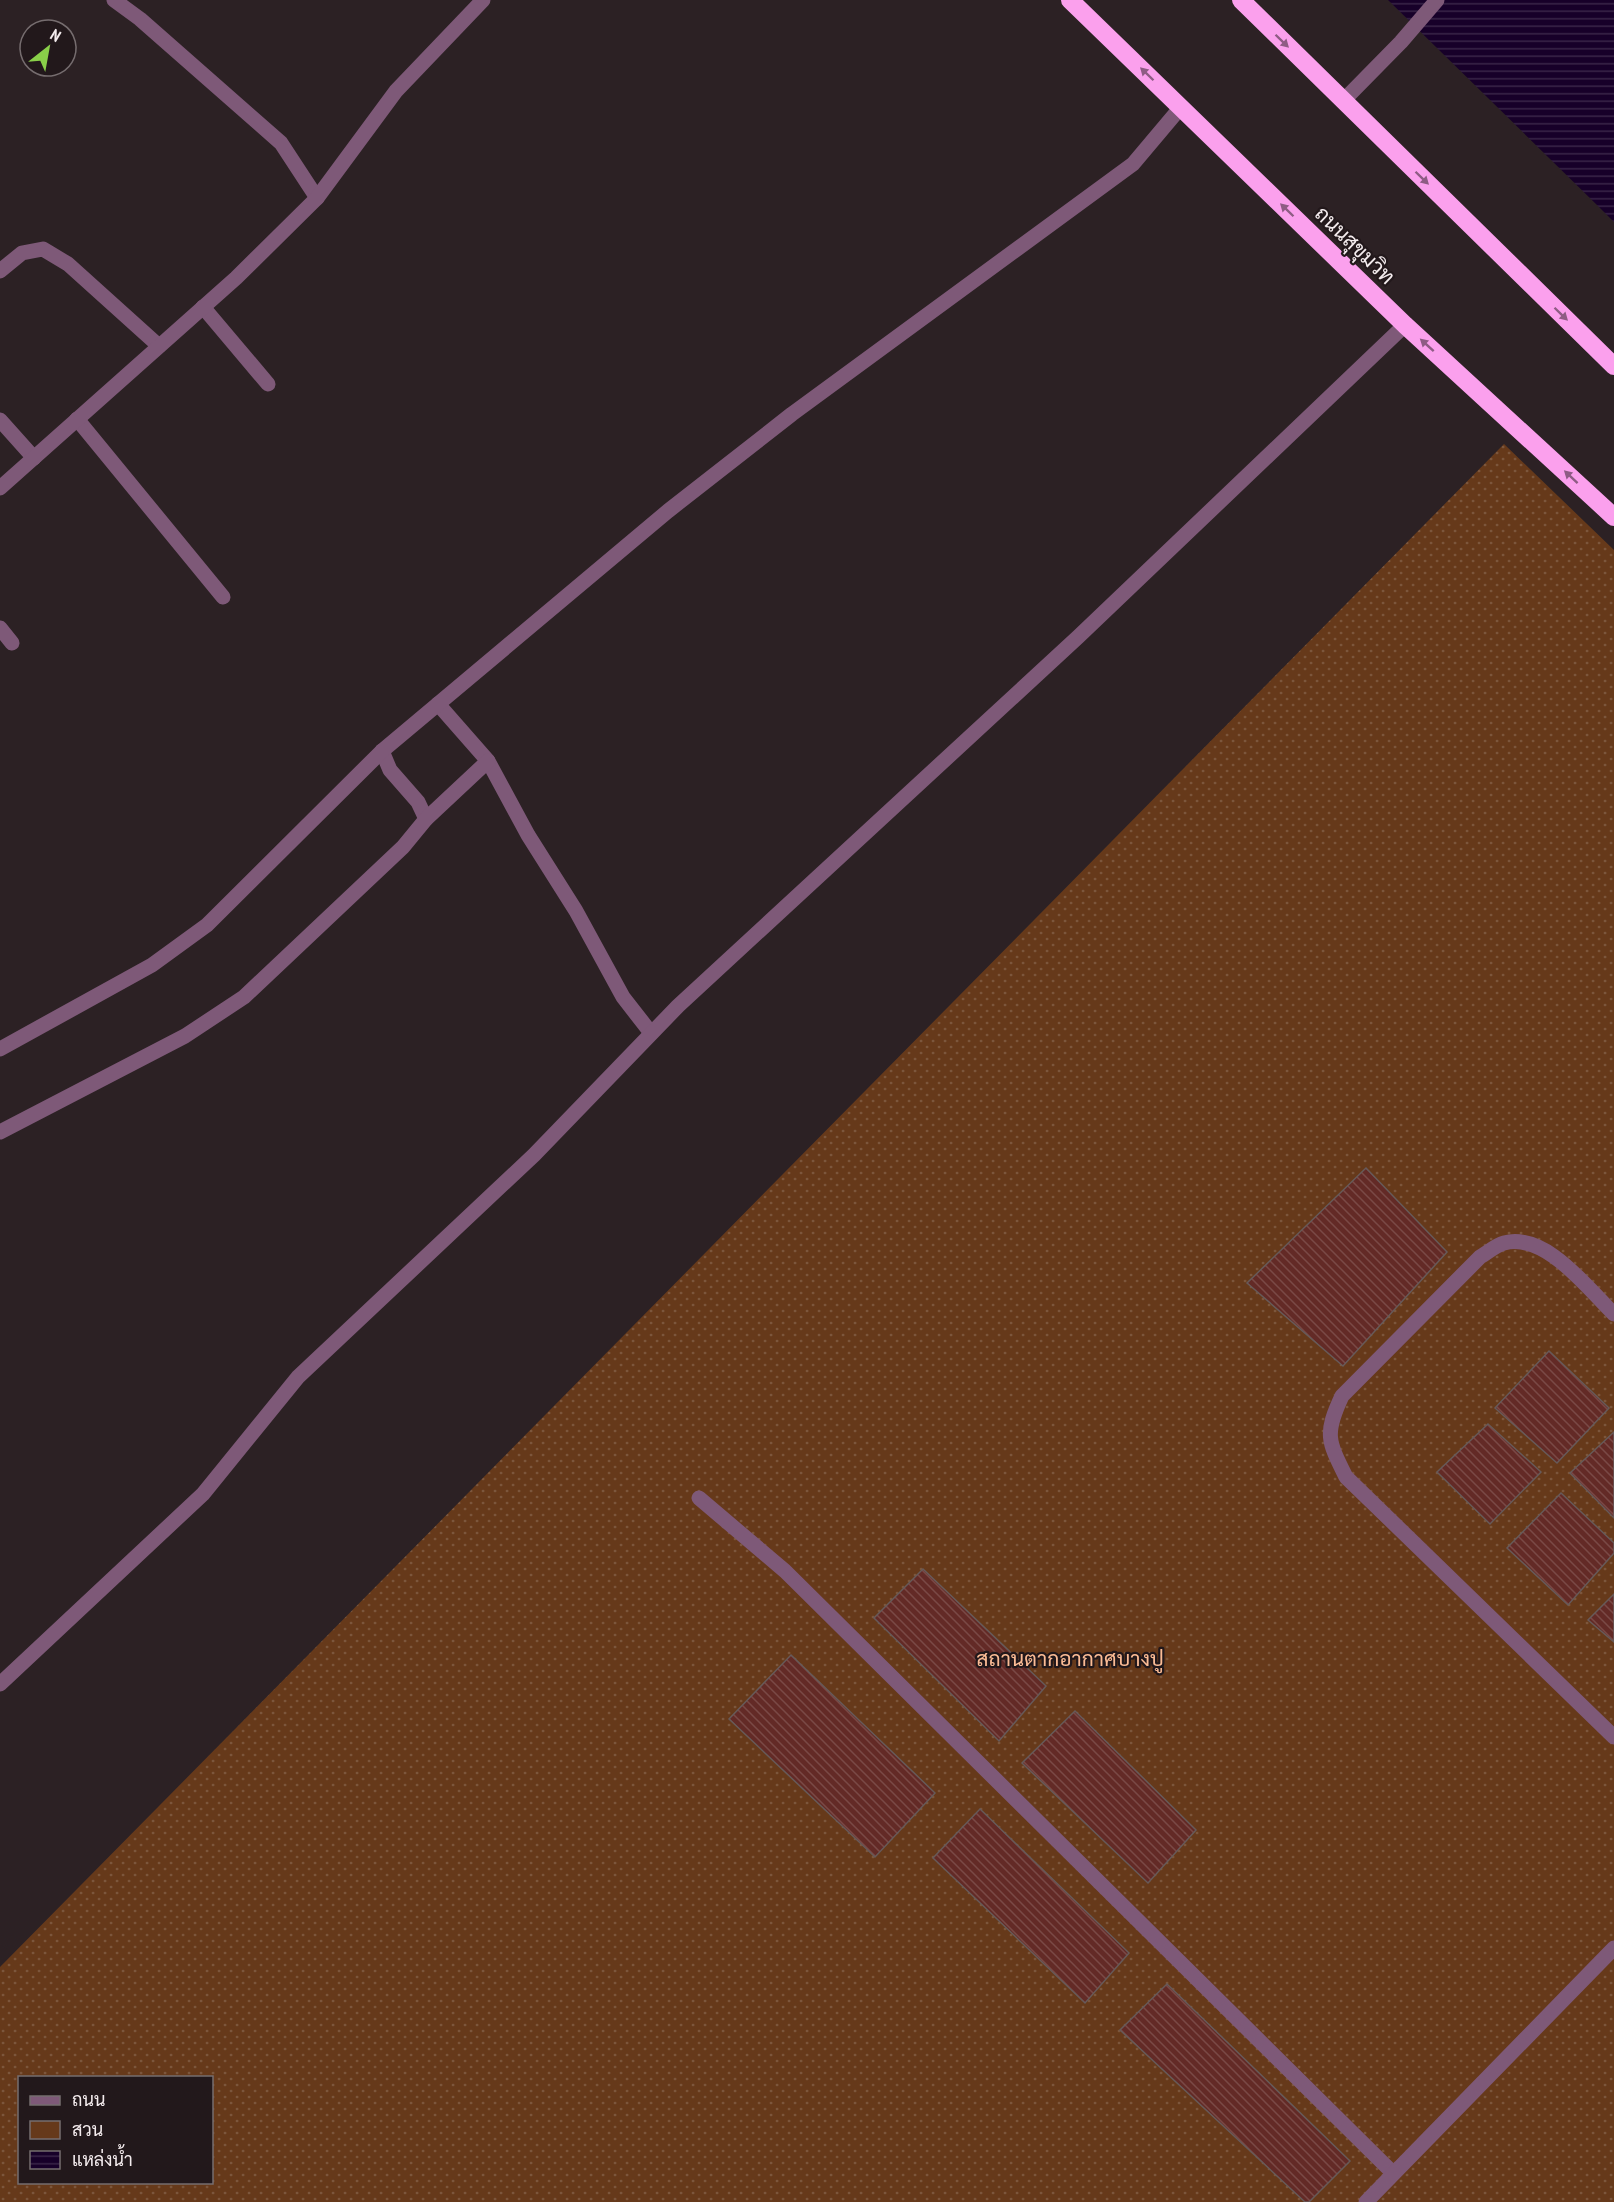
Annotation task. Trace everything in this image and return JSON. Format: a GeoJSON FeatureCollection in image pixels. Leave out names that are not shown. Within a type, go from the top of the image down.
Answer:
{"type":"FeatureCollection","features":[{"type":"Feature","properties":{"kind":"highway","name":"ถนนสุขุมวิท"},"geometry":{"type":"LineString","coordinates":[[1070,0],[1405,325],[1614,517]]}},
{"type":"Feature","properties":{"kind":"highway"},"geometry":{"type":"LineString","coordinates":[[1241,0],[1614,366]]}},
{"type":"Feature","properties":{"kind":"street"},"geometry":{"type":"LineString","coordinates":[[114,0],[140,19],[281,143],[317,198]]}},
{"type":"Feature","properties":{"kind":"street"},"geometry":{"type":"LineString","coordinates":[[0,488],[203,307],[317,198],[396,91],[483,0]]}},
{"type":"Feature","properties":{"kind":"street"},"geometry":{"type":"LineString","coordinates":[[1343,100],[1401,42],[1437,0]]}},
{"type":"Feature","properties":{"kind":"street"},"geometry":{"type":"LineString","coordinates":[[0,1049],[152,965],[207,925],[382,751],[668,511],[774,428],[1132,164],[1181,107]]}},
{"type":"Feature","properties":{"kind":"street"},"geometry":{"type":"LineString","coordinates":[[0,271],[22,253],[43,249],[68,264],[159,346]]}},
{"type":"Feature","properties":{"kind":"street"},"geometry":{"type":"LineString","coordinates":[[203,307],[268,384]]}},
{"type":"Feature","properties":{"kind":"street"},"geometry":{"type":"LineString","coordinates":[[0,1684],[203,1494],[298,1377],[534,1155],[704,981],[1078,637],[1405,325]]}},
{"type":"Feature","properties":{"kind":"street"},"geometry":{"type":"LineString","coordinates":[[77,419],[223,597]]}},
{"type":"Feature","properties":{"kind":"street"},"geometry":{"type":"LineString","coordinates":[[0,420],[34,458]]}},
{"type":"Feature","properties":{"kind":"street"},"geometry":{"type":"LineString","coordinates":[[0,628],[12,643]]}},
{"type":"Feature","properties":{"kind":"street"},"geometry":{"type":"LineString","coordinates":[[438,704],[488,761],[528,835],[576,911],[623,997],[651,1033]]}},
{"type":"Feature","properties":{"kind":"street"},"geometry":{"type":"LineString","coordinates":[[382,751],[390,770],[418,802],[426,819]]}},
{"type":"Feature","properties":{"kind":"street"},"geometry":{"type":"LineString","coordinates":[[0,1132],[185,1036],[244,997],[403,848],[426,819],[488,761]]}},
{"type":"Feature","properties":{"kind":"street"},"geometry":{"type":"LineString","coordinates":[[1614,1314],[1551,1253],[1530,1243],[1504,1243],[1480,1257],[1342,1396],[1331,1420],[1330,1444],[1346,1476],[1614,1737]]}},
{"type":"Feature","properties":{"kind":"street"},"geometry":{"type":"LineString","coordinates":[[699,1498],[785,1571],[1394,2172]]}},
{"type":"Feature","properties":{"kind":"street"},"geometry":{"type":"LineString","coordinates":[[1366,2202],[1614,1948]]}},
{"type":"Feature","properties":{"kind":"green space","name":"สถานตากอากาศบางปู"},"geometry":{"type":"Polygon","coordinates":[[[1504,444],[1614,550],[1614,2202],[0,2202],[0,1967],[1504,444]]]}},
{"type":"Feature","properties":{"kind":"water"},"geometry":{"type":"Polygon","coordinates":[[[1388,0],[1614,0],[1614,222],[1598,206],[1388,0]]]}},
{"type":"Feature","properties":{"kind":"building"},"geometry":{"type":"Polygon","coordinates":[[[1366,1168],[1447,1252],[1343,1366],[1247,1283],[1366,1168]]]}},
{"type":"Feature","properties":{"kind":"building"},"geometry":{"type":"Polygon","coordinates":[[[1549,1351],[1609,1408],[1557,1463],[1495,1408],[1549,1351]]]}},
{"type":"Feature","properties":{"kind":"building"},"geometry":{"type":"Polygon","coordinates":[[[1488,1424],[1541,1472],[1490,1524],[1437,1472],[1488,1424]]]}},
{"type":"Feature","properties":{"kind":"building"},"geometry":{"type":"Polygon","coordinates":[[[1614,1432],[1614,1518],[1570,1473],[1614,1432]]]}},
{"type":"Feature","properties":{"kind":"building"},"geometry":{"type":"Polygon","coordinates":[[[1561,1493],[1614,1543],[1614,1553],[1568,1605],[1507,1548],[1561,1493]]]}},
{"type":"Feature","properties":{"kind":"building"},"geometry":{"type":"Polygon","coordinates":[[[923,1569],[1046,1686],[999,1741],[874,1618],[923,1569]]]}},
{"type":"Feature","properties":{"kind":"building"},"geometry":{"type":"Polygon","coordinates":[[[1614,1594],[1614,1642],[1588,1620],[1614,1594]]]}},
{"type":"Feature","properties":{"kind":"building"},"geometry":{"type":"Polygon","coordinates":[[[791,1655],[935,1793],[875,1857],[729,1719],[791,1655]]]}},
{"type":"Feature","properties":{"kind":"building"},"geometry":{"type":"Polygon","coordinates":[[[1075,1711],[1196,1830],[1148,1883],[1022,1763],[1075,1711]]]}},
{"type":"Feature","properties":{"kind":"building"},"geometry":{"type":"Polygon","coordinates":[[[980,1809],[1129,1953],[1085,2003],[933,1858],[980,1809]]]}},
{"type":"Feature","properties":{"kind":"building"},"geometry":{"type":"Polygon","coordinates":[[[1167,1984],[1350,2161],[1309,2202],[1305,2202],[1120,2030],[1167,1984]]]}}]}
